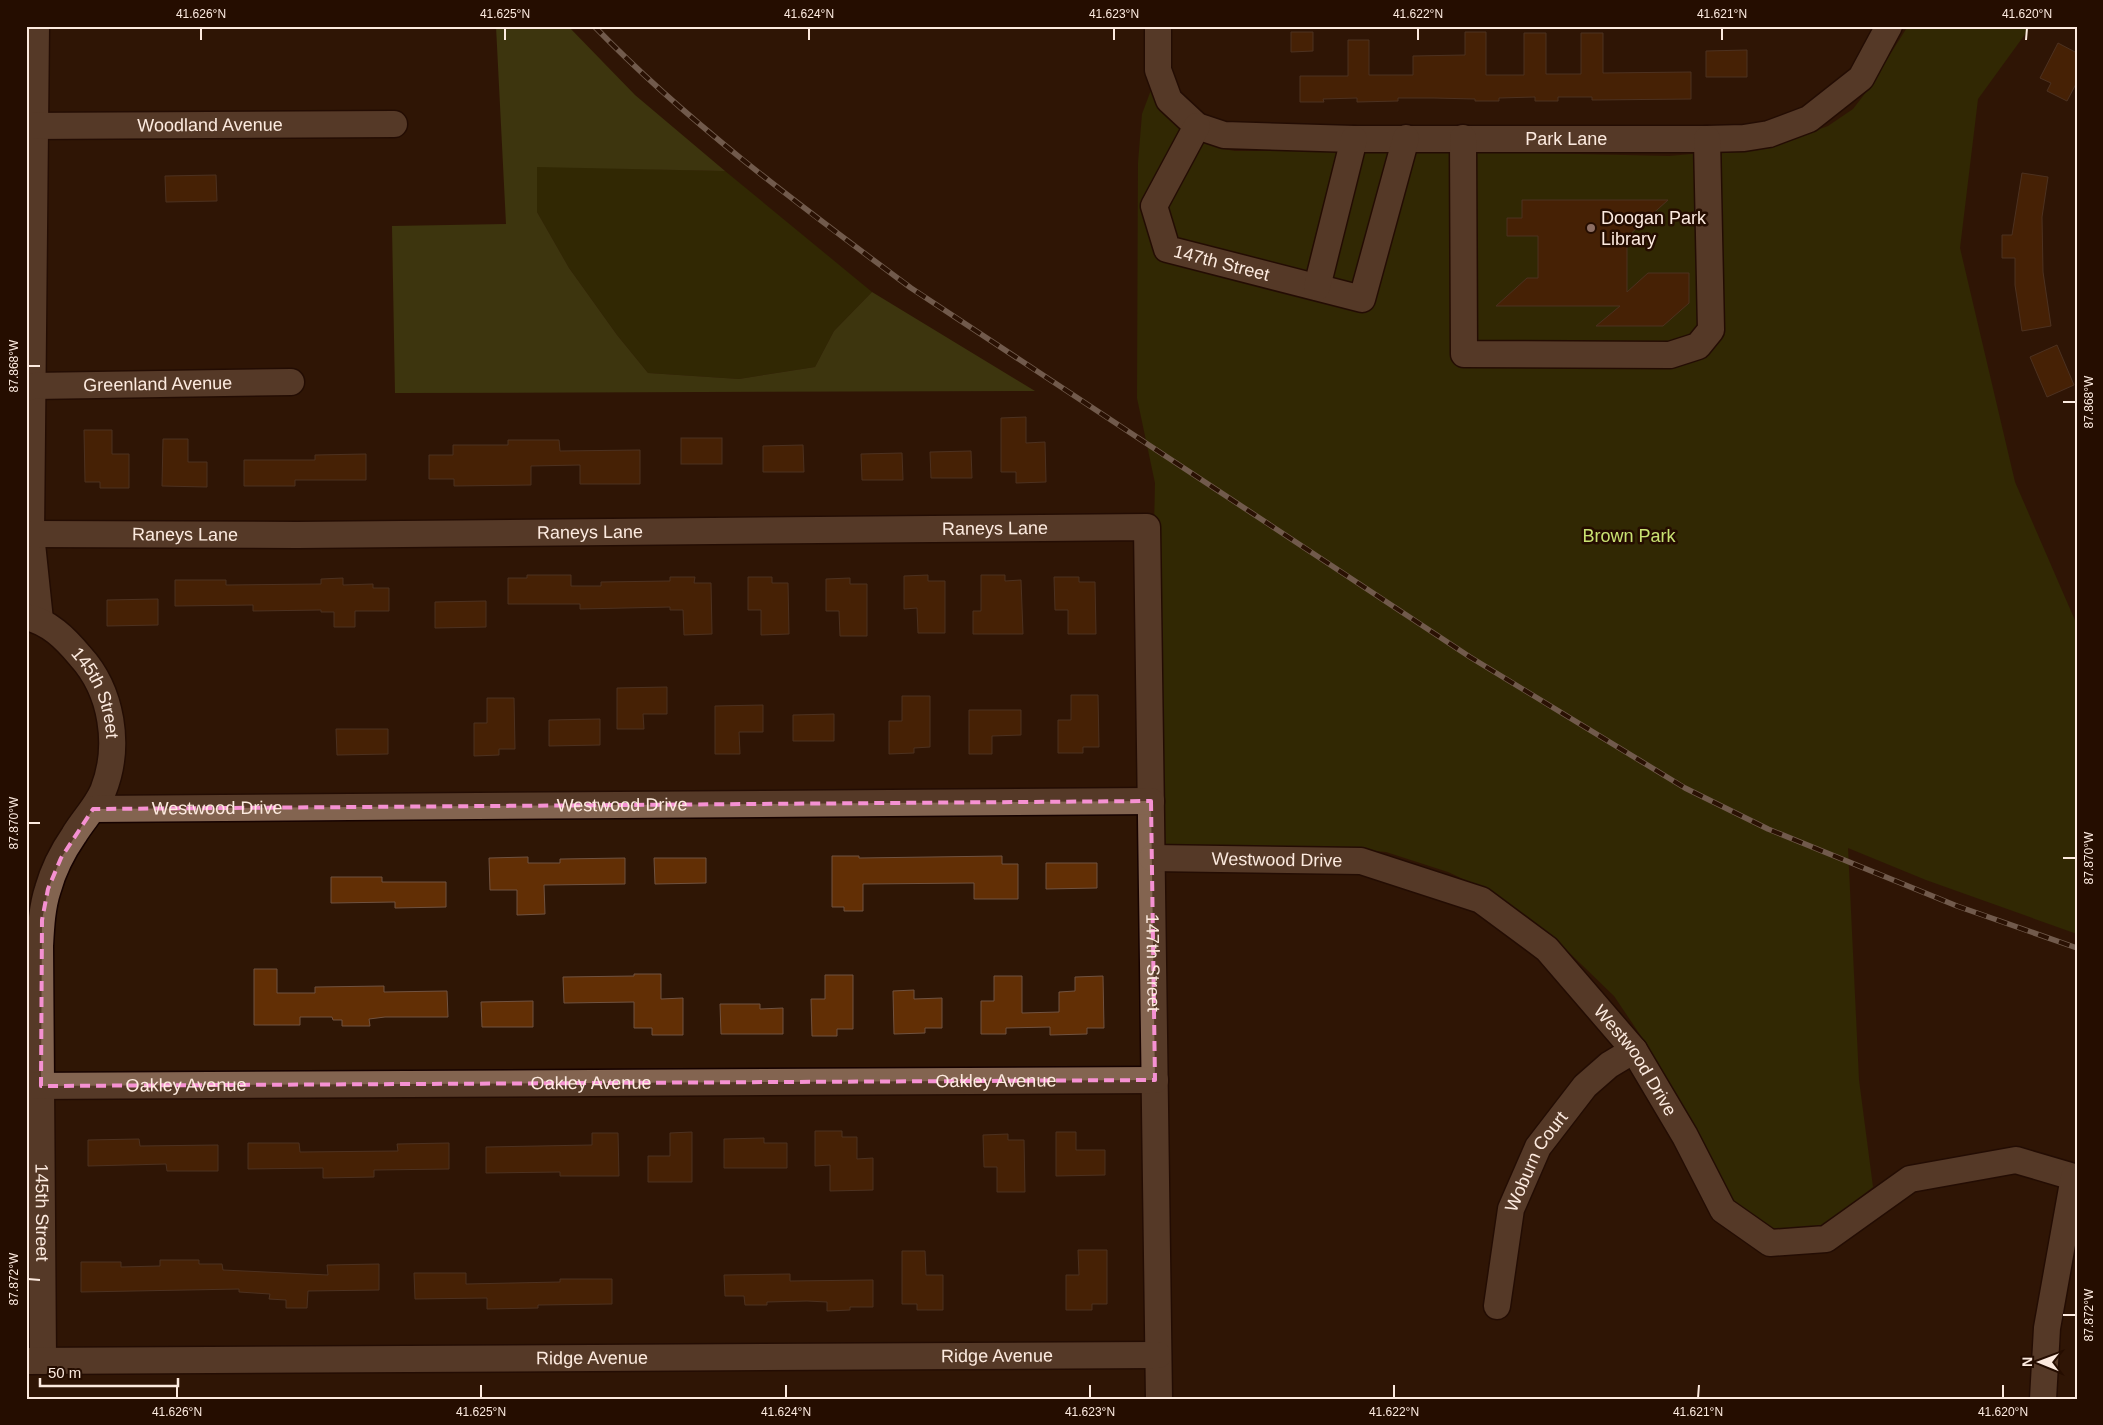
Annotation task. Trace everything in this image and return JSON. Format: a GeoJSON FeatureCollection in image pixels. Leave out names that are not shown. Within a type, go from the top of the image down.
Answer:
{"type":"FeatureCollection","features":[{"type":"Feature","properties":{"kind":"street","name":"145th Street"},"geometry":{"type":"LineString","coordinates":[[35,1361],[33,1086],[40,946],[48,890],[73,835],[93,809],[103,791],[110,768],[113,742],[104,692],[86,662],[64,637],[33,618],[30,387],[31,126],[36,26]]}},
{"type":"Feature","properties":{"kind":"street"},"geometry":{"type":"LineString","coordinates":[[1158,26],[1158,70],[1169,100],[1197,126]]}},
{"type":"Feature","properties":{"kind":"street","name":"Park Lane"},"geometry":{"type":"LineString","coordinates":[[1197,126],[1224,135],[1354,139],[1744,138],[1770,134],[1809,119],[1860,78],[1889,26]]}},
{"type":"Feature","properties":{"kind":"street","name":"Woodland Avenue"},"geometry":{"type":"LineString","coordinates":[[31,126],[394,124]]}},
{"type":"Feature","properties":{"kind":"street","name":"147th Street"},"geometry":{"type":"LineString","coordinates":[[1197,126],[1154,206],[1167,249],[1317,287]]}},
{"type":"Feature","properties":{"kind":"street"},"geometry":{"type":"LineString","coordinates":[[1354,139],[1317,287],[1362,299],[1406,138]]}},
{"type":"Feature","properties":{"kind":"street"},"geometry":{"type":"LineString","coordinates":[[1463,138],[1464,354],[1660,355],[1670,355],[1698,346],[1711,330],[1707,139]]}},
{"type":"Feature","properties":{"kind":"street","name":"Greenland Avenue"},"geometry":{"type":"LineString","coordinates":[[30,387],[291,382]]}},
{"type":"Feature","properties":{"kind":"street","name":"147th Street"},"geometry":{"type":"LineString","coordinates":[[1147,527],[1159,1399]]}},
{"type":"Feature","properties":{"kind":"street","name":"Raneys Lane"},"geometry":{"type":"LineString","coordinates":[[31,534],[297,535],[1147,527]]}},
{"type":"Feature","properties":{"kind":"street","name":"Westwood Drive"},"geometry":{"type":"LineString","coordinates":[[93,809],[1151,801]]}},
{"type":"Feature","properties":{"kind":"street","name":"Westwood Drive"},"geometry":{"type":"LineString","coordinates":[[1152,858],[1361,862],[1481,900],[1547,949],[1634,1050],[1685,1136],[1723,1210],[1770,1243],[1826,1239],[1910,1179],[2016,1160],[2076,1178]]}},
{"type":"Feature","properties":{"kind":"street","name":"Woburn Court"},"geometry":{"type":"LineString","coordinates":[[1497,1306],[1511,1209],[1538,1146],[1585,1086],[1609,1065],[1634,1050]]}},
{"type":"Feature","properties":{"kind":"street","name":"Oakley Avenue"},"geometry":{"type":"LineString","coordinates":[[33,1086],[1155,1080]]}},
{"type":"Feature","properties":{"kind":"street"},"geometry":{"type":"LineString","coordinates":[[2043,1399],[2047,1328],[2076,1178]]}},
{"type":"Feature","properties":{"kind":"street","name":"Ridge Avenue"},"geometry":{"type":"LineString","coordinates":[[35,1361],[1158,1354]]}},
{"type":"Feature","properties":{"kind":"highlighted area"},"geometry":{"type":"Polygon","coordinates":[[[1151,801],[1155,1080],[41,1086],[42,920],[48,889],[61,858],[93,809],[1151,801]]]}},
{"type":"Feature","properties":{"kind":"green space"},"geometry":{"type":"Polygon","coordinates":[[[496,26],[568,26],[635,95],[725,171],[537,167],[537,212],[569,268],[617,335],[648,373],[739,379],[815,367],[834,331],[872,292],[1035,391],[395,393],[392,226],[506,224],[496,26]]]}},
{"type":"Feature","properties":{"kind":"green space","name":"Brown Park"},"geometry":{"type":"Polygon","coordinates":[[[1908,26],[2031,26],[1978,99],[1960,248],[2015,482],[2077,625],[2077,934],[1926,880],[1848,848],[1859,1080],[1873,1187],[1831,1220],[1817,1228],[1771,1231],[1730,1203],[1647,1045],[1614,996],[1550,934],[1507,904],[1478,886],[1448,872],[1386,852],[1322,846],[1170,849],[1163,845],[1154,528],[1155,483],[1137,398],[1138,163],[1142,114],[1151,90],[1165,114],[1184,132],[1208,144],[1235,151],[1439,151],[1669,156],[1748,149],[1776,145],[1828,126],[1853,109],[1867,91],[1908,26]]]}},
{"type":"Feature","properties":{"kind":"green space"},"geometry":{"type":"Polygon","coordinates":[[[537,166],[725,171],[872,292],[834,331],[815,367],[739,379],[648,373],[617,335],[569,268],[537,212],[537,166]]]}},
{"type":"Feature","properties":{"kind":"building"},"geometry":{"type":"Polygon","coordinates":[[[1291,32],[1313,32],[1313,51],[1291,52],[1291,32]]]}},
{"type":"Feature","properties":{"kind":"building"},"geometry":{"type":"Polygon","coordinates":[[[1465,32],[1486,32],[1486,75],[1524,75],[1524,33],[1546,33],[1546,74],[1581,74],[1581,33],[1603,33],[1603,73],[1691,72],[1691,99],[1592,100],[1592,97],[1558,97],[1558,101],[1535,101],[1535,97],[1499,98],[1499,101],[1475,101],[1475,99],[1398,98],[1398,101],[1357,102],[1357,98],[1323,99],[1324,102],[1300,102],[1300,76],[1348,76],[1348,40],[1369,40],[1369,75],[1413,75],[1413,56],[1465,55],[1465,32]]]}},
{"type":"Feature","properties":{"kind":"building"},"geometry":{"type":"Polygon","coordinates":[[[2058,43],[2077,53],[2077,82],[2067,101],[2047,91],[2051,83],[2040,78],[2058,43]]]}},
{"type":"Feature","properties":{"kind":"building"},"geometry":{"type":"Polygon","coordinates":[[[1747,50],[1747,77],[1706,77],[1706,51],[1747,50]]]}},
{"type":"Feature","properties":{"kind":"building"},"geometry":{"type":"Polygon","coordinates":[[[2022,173],[2048,177],[2042,217],[2043,272],[2051,326],[2022,331],[2015,285],[2015,258],[2002,258],[2002,235],[2012,235],[2022,173]]]}},
{"type":"Feature","properties":{"kind":"building"},"geometry":{"type":"Polygon","coordinates":[[[216,175],[217,201],[166,202],[165,176],[216,175]]]}},
{"type":"Feature","properties":{"kind":"building"},"geometry":{"type":"Polygon","coordinates":[[[1522,200],[1668,200],[1627,237],[1627,292],[1648,273],[1689,273],[1689,303],[1663,326],[1596,326],[1620,306],[1496,306],[1527,278],[1538,278],[1538,236],[1507,236],[1507,218],[1522,218],[1522,200]]]}},
{"type":"Feature","properties":{"kind":"building"},"geometry":{"type":"Polygon","coordinates":[[[2057,345],[2074,385],[2047,397],[2030,357],[2057,345]]]}},
{"type":"Feature","properties":{"kind":"building"},"geometry":{"type":"Polygon","coordinates":[[[1026,417],[1026,443],[1045,442],[1046,482],[1016,483],[1016,472],[1001,472],[1001,418],[1026,417]]]}},
{"type":"Feature","properties":{"kind":"building"},"geometry":{"type":"Polygon","coordinates":[[[84,430],[112,430],[112,454],[129,454],[129,488],[100,488],[100,482],[85,482],[84,430]]]}},
{"type":"Feature","properties":{"kind":"building"},"geometry":{"type":"Polygon","coordinates":[[[681,438],[722,438],[722,464],[681,464],[681,438]]]}},
{"type":"Feature","properties":{"kind":"building"},"geometry":{"type":"Polygon","coordinates":[[[163,439],[188,439],[188,462],[207,462],[207,487],[162,486],[163,439]]]}},
{"type":"Feature","properties":{"kind":"building"},"geometry":{"type":"Polygon","coordinates":[[[508,440],[559,440],[560,451],[640,450],[640,484],[580,484],[580,465],[531,466],[531,485],[454,486],[454,479],[429,479],[429,455],[453,455],[453,445],[508,445],[508,440]]]}},
{"type":"Feature","properties":{"kind":"building"},"geometry":{"type":"Polygon","coordinates":[[[803,445],[804,472],[763,472],[763,446],[803,445]]]}},
{"type":"Feature","properties":{"kind":"building"},"geometry":{"type":"Polygon","coordinates":[[[971,451],[972,478],[931,478],[930,452],[971,451]]]}},
{"type":"Feature","properties":{"kind":"building"},"geometry":{"type":"Polygon","coordinates":[[[902,453],[903,480],[862,480],[861,454],[902,453]]]}},
{"type":"Feature","properties":{"kind":"building"},"geometry":{"type":"Polygon","coordinates":[[[366,454],[366,480],[295,480],[295,486],[244,486],[244,460],[315,460],[315,455],[366,454]]]}},
{"type":"Feature","properties":{"kind":"building"},"geometry":{"type":"Polygon","coordinates":[[[527,575],[571,575],[571,586],[601,586],[601,582],[670,581],[670,577],[695,577],[694,583],[711,583],[712,634],[684,635],[683,610],[670,610],[670,607],[580,609],[580,604],[508,604],[508,578],[527,578],[527,575]]]}},
{"type":"Feature","properties":{"kind":"building"},"geometry":{"type":"Polygon","coordinates":[[[928,575],[928,581],[945,581],[945,633],[918,633],[917,608],[904,609],[904,576],[928,575]]]}},
{"type":"Feature","properties":{"kind":"building"},"geometry":{"type":"Polygon","coordinates":[[[981,575],[1005,575],[1005,581],[1021,580],[1023,634],[973,634],[973,611],[981,611],[981,575]]]}},
{"type":"Feature","properties":{"kind":"building"},"geometry":{"type":"Polygon","coordinates":[[[748,577],[772,577],[772,583],[788,583],[789,634],[761,635],[761,610],[748,610],[748,577]]]}},
{"type":"Feature","properties":{"kind":"building"},"geometry":{"type":"Polygon","coordinates":[[[1054,577],[1079,577],[1079,582],[1095,582],[1096,634],[1068,634],[1068,610],[1055,610],[1054,577]]]}},
{"type":"Feature","properties":{"kind":"building"},"geometry":{"type":"Polygon","coordinates":[[[343,578],[343,585],[373,584],[373,588],[389,588],[389,611],[355,611],[355,627],[334,627],[334,612],[321,612],[321,610],[253,611],[253,605],[175,606],[175,580],[226,580],[226,585],[321,584],[321,579],[343,578]]]}},
{"type":"Feature","properties":{"kind":"building"},"geometry":{"type":"Polygon","coordinates":[[[850,578],[850,584],[867,584],[867,636],[840,636],[839,611],[826,611],[826,579],[850,578]]]}},
{"type":"Feature","properties":{"kind":"building"},"geometry":{"type":"Polygon","coordinates":[[[158,599],[158,625],[107,626],[107,600],[158,599]]]}},
{"type":"Feature","properties":{"kind":"building"},"geometry":{"type":"Polygon","coordinates":[[[486,601],[486,627],[435,628],[435,602],[486,601]]]}},
{"type":"Feature","properties":{"kind":"building"},"geometry":{"type":"Polygon","coordinates":[[[667,687],[667,714],[643,714],[644,729],[617,729],[617,688],[667,687]]]}},
{"type":"Feature","properties":{"kind":"building"},"geometry":{"type":"Polygon","coordinates":[[[1071,695],[1098,695],[1099,747],[1083,747],[1083,753],[1058,753],[1058,720],[1071,720],[1071,695]]]}},
{"type":"Feature","properties":{"kind":"building"},"geometry":{"type":"Polygon","coordinates":[[[902,696],[930,696],[930,747],[914,748],[914,753],[889,754],[889,721],[902,721],[902,696]]]}},
{"type":"Feature","properties":{"kind":"building"},"geometry":{"type":"Polygon","coordinates":[[[487,698],[514,698],[515,749],[499,749],[499,755],[474,756],[474,723],[487,723],[487,698]]]}},
{"type":"Feature","properties":{"kind":"building"},"geometry":{"type":"Polygon","coordinates":[[[763,705],[763,732],[739,732],[740,754],[715,754],[715,706],[763,705]]]}},
{"type":"Feature","properties":{"kind":"building"},"geometry":{"type":"Polygon","coordinates":[[[969,710],[1021,710],[1021,735],[992,736],[992,754],[969,754],[969,710]]]}},
{"type":"Feature","properties":{"kind":"building"},"geometry":{"type":"Polygon","coordinates":[[[834,714],[834,741],[793,741],[793,715],[834,714]]]}},
{"type":"Feature","properties":{"kind":"building"},"geometry":{"type":"Polygon","coordinates":[[[600,719],[600,745],[549,746],[549,720],[600,719]]]}},
{"type":"Feature","properties":{"kind":"building"},"geometry":{"type":"Polygon","coordinates":[[[336,729],[388,729],[388,754],[337,755],[336,729]]]}},
{"type":"Feature","properties":{"kind":"building"},"geometry":{"type":"Polygon","coordinates":[[[832,856],[859,856],[859,858],[1002,856],[1002,864],[1018,864],[1018,899],[974,899],[974,883],[863,884],[863,911],[844,911],[844,907],[832,907],[832,856]]]}},
{"type":"Feature","properties":{"kind":"building"},"geometry":{"type":"Polygon","coordinates":[[[528,857],[528,863],[560,863],[560,859],[625,858],[625,884],[544,885],[545,914],[517,915],[517,890],[490,890],[489,858],[528,857]]]}},
{"type":"Feature","properties":{"kind":"building"},"geometry":{"type":"Polygon","coordinates":[[[654,858],[706,858],[706,883],[655,884],[654,858]]]}},
{"type":"Feature","properties":{"kind":"building"},"geometry":{"type":"Polygon","coordinates":[[[1046,863],[1097,863],[1097,888],[1046,889],[1046,863]]]}},
{"type":"Feature","properties":{"kind":"building"},"geometry":{"type":"Polygon","coordinates":[[[331,877],[382,877],[382,882],[446,882],[446,907],[395,908],[395,902],[331,903],[331,877]]]}},
{"type":"Feature","properties":{"kind":"building"},"geometry":{"type":"Polygon","coordinates":[[[254,969],[277,969],[277,993],[315,993],[315,987],[384,986],[384,992],[447,991],[448,1017],[385,1017],[369,1019],[370,1026],[342,1026],[342,1020],[333,1020],[332,1017],[300,1017],[300,1025],[254,1025],[254,969]]]}},
{"type":"Feature","properties":{"kind":"building"},"geometry":{"type":"Polygon","coordinates":[[[634,974],[661,974],[661,999],[683,998],[683,1035],[652,1035],[652,1028],[634,1028],[634,1002],[564,1003],[563,977],[634,976],[634,974]]]}},
{"type":"Feature","properties":{"kind":"building"},"geometry":{"type":"Polygon","coordinates":[[[825,975],[853,975],[853,1029],[837,1029],[837,1036],[812,1036],[811,999],[825,999],[825,975]]]}},
{"type":"Feature","properties":{"kind":"building"},"geometry":{"type":"Polygon","coordinates":[[[994,976],[1022,976],[1022,1013],[1059,1012],[1059,992],[1075,991],[1075,977],[1103,976],[1104,1028],[1087,1028],[1087,1034],[1050,1035],[1050,1027],[1006,1028],[1006,1034],[981,1034],[981,1001],[994,1001],[994,976]]]}},
{"type":"Feature","properties":{"kind":"building"},"geometry":{"type":"Polygon","coordinates":[[[914,990],[914,999],[942,998],[942,1028],[925,1028],[925,1033],[894,1034],[893,991],[914,990]]]}},
{"type":"Feature","properties":{"kind":"building"},"geometry":{"type":"Polygon","coordinates":[[[533,1001],[533,1027],[482,1027],[481,1002],[533,1001]]]}},
{"type":"Feature","properties":{"kind":"building"},"geometry":{"type":"Polygon","coordinates":[[[720,1004],[760,1004],[760,1009],[783,1008],[783,1034],[721,1034],[720,1004]]]}},
{"type":"Feature","properties":{"kind":"building"},"geometry":{"type":"Polygon","coordinates":[[[815,1131],[842,1131],[842,1137],[857,1137],[857,1159],[873,1158],[873,1190],[830,1191],[830,1165],[815,1166],[815,1131]]]}},
{"type":"Feature","properties":{"kind":"building"},"geometry":{"type":"Polygon","coordinates":[[[692,1132],[692,1182],[648,1182],[648,1156],[670,1156],[670,1133],[692,1132]]]}},
{"type":"Feature","properties":{"kind":"building"},"geometry":{"type":"Polygon","coordinates":[[[1056,1132],[1076,1132],[1076,1150],[1105,1150],[1105,1175],[1056,1176],[1056,1132]]]}},
{"type":"Feature","properties":{"kind":"building"},"geometry":{"type":"Polygon","coordinates":[[[592,1133],[618,1133],[619,1176],[560,1176],[560,1172],[486,1173],[486,1147],[592,1145],[592,1133]]]}},
{"type":"Feature","properties":{"kind":"building"},"geometry":{"type":"Polygon","coordinates":[[[1008,1134],[1008,1140],[1024,1140],[1025,1192],[997,1192],[997,1167],[984,1167],[983,1135],[1008,1134]]]}},
{"type":"Feature","properties":{"kind":"building"},"geometry":{"type":"Polygon","coordinates":[[[764,1138],[764,1143],[787,1143],[787,1168],[724,1168],[724,1139],[764,1138]]]}},
{"type":"Feature","properties":{"kind":"building"},"geometry":{"type":"Polygon","coordinates":[[[139,1139],[140,1146],[218,1145],[218,1171],[167,1171],[166,1164],[88,1166],[88,1140],[139,1139]]]}},
{"type":"Feature","properties":{"kind":"building"},"geometry":{"type":"Polygon","coordinates":[[[248,1143],[299,1143],[300,1152],[398,1151],[397,1144],[449,1143],[449,1169],[374,1170],[374,1177],[323,1178],[323,1168],[248,1169],[248,1143]]]}},
{"type":"Feature","properties":{"kind":"building"},"geometry":{"type":"Polygon","coordinates":[[[1078,1250],[1107,1250],[1107,1304],[1092,1304],[1092,1310],[1066,1310],[1066,1275],[1079,1275],[1078,1250]]]}},
{"type":"Feature","properties":{"kind":"building"},"geometry":{"type":"Polygon","coordinates":[[[902,1251],[925,1251],[926,1275],[943,1275],[943,1310],[917,1310],[917,1304],[902,1304],[902,1251]]]}},
{"type":"Feature","properties":{"kind":"building"},"geometry":{"type":"Polygon","coordinates":[[[160,1260],[199,1260],[199,1264],[222,1264],[223,1270],[328,1275],[327,1265],[379,1264],[379,1290],[308,1291],[307,1308],[286,1308],[286,1300],[269,1299],[270,1294],[239,1292],[239,1289],[81,1292],[81,1262],[121,1262],[121,1267],[160,1266],[160,1260]]]}},
{"type":"Feature","properties":{"kind":"building"},"geometry":{"type":"Polygon","coordinates":[[[414,1273],[466,1273],[466,1284],[560,1282],[560,1279],[612,1279],[612,1304],[538,1305],[538,1308],[487,1309],[487,1298],[415,1299],[414,1273]]]}},
{"type":"Feature","properties":{"kind":"building"},"geometry":{"type":"Polygon","coordinates":[[[790,1274],[790,1281],[873,1280],[873,1307],[850,1307],[850,1310],[827,1311],[827,1302],[807,1301],[767,1302],[767,1305],[745,1305],[744,1296],[725,1296],[724,1275],[790,1274]]]}},
{"type":"Feature","properties":{"kind":"railway"},"geometry":{"type":"LineString","coordinates":[[594,26],[630,62],[707,131],[829,227],[911,288],[1470,657],[1685,788],[1768,829],[1957,906],[2077,948]]}},
{"type":"Feature","properties":{"kind":"place","name":"Doogan Park Library"},"geometry":{"type":"Point","coordinates":[1591,228]}}]}
